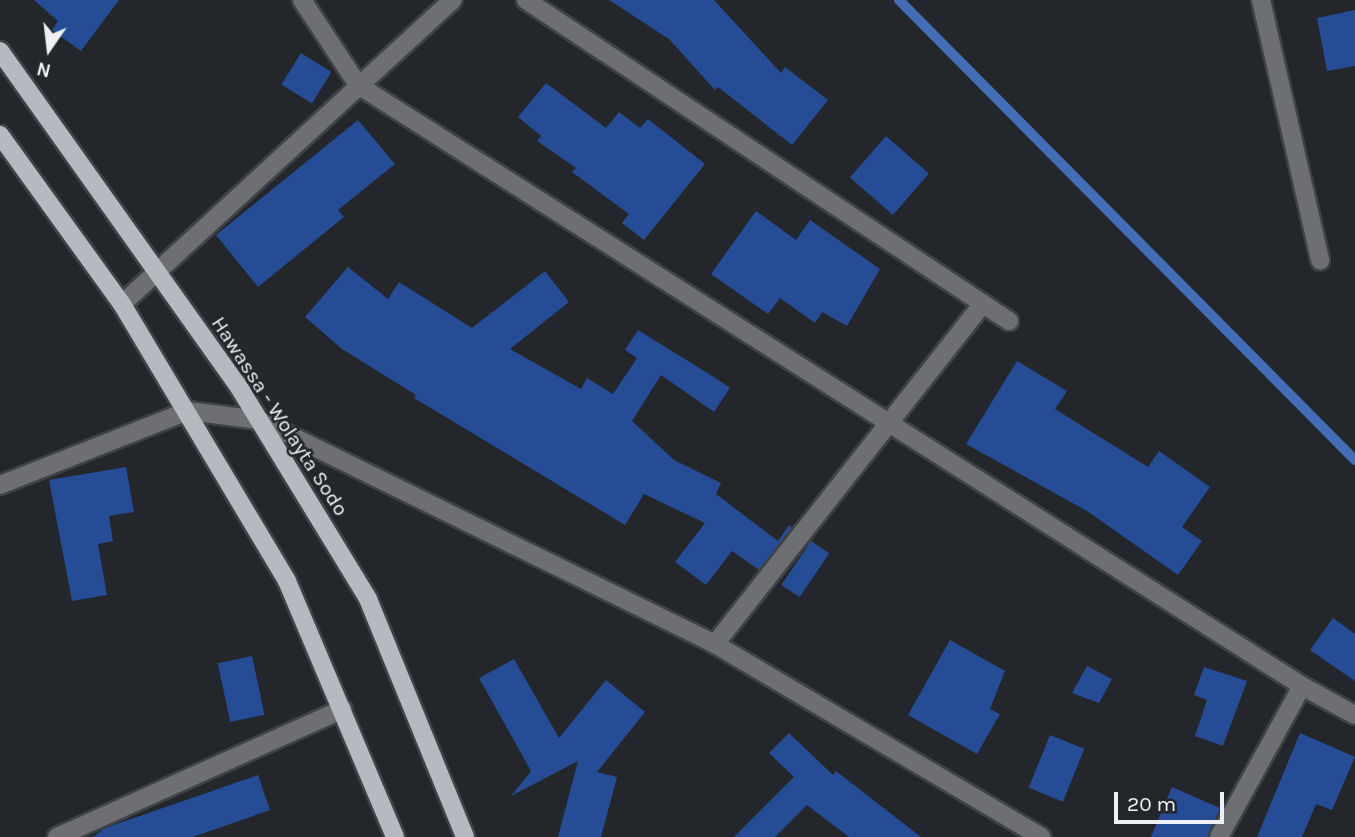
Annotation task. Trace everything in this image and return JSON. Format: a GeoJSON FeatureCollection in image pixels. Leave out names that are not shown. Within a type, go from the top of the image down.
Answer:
{"type":"FeatureCollection","features":[{"type":"Feature","properties":{"kind":"main road","name":"Hawassa - Wolayta Sodo"},"geometry":{"type":"LineString","coordinates":[[0,51],[259,419],[368,599],[466,837]]}},
{"type":"Feature","properties":{"kind":"main road"},"geometry":{"type":"LineString","coordinates":[[0,135],[122,304],[287,581],[395,837]]}},
{"type":"Feature","properties":{"kind":"street"},"geometry":{"type":"LineString","coordinates":[[302,0],[358,85],[1302,686],[1355,715]]}},
{"type":"Feature","properties":{"kind":"street"},"geometry":{"type":"LineString","coordinates":[[122,304],[453,0]]}},
{"type":"Feature","properties":{"kind":"street"},"geometry":{"type":"LineString","coordinates":[[526,0],[1009,321]]}},
{"type":"Feature","properties":{"kind":"street"},"geometry":{"type":"LineString","coordinates":[[1261,0],[1320,260]]}},
{"type":"Feature","properties":{"kind":"street"},"geometry":{"type":"LineString","coordinates":[[715,644],[891,425],[983,304]]}},
{"type":"Feature","properties":{"kind":"street"},"geometry":{"type":"LineString","coordinates":[[0,485],[188,411],[259,419],[715,644],[1041,837]]}},
{"type":"Feature","properties":{"kind":"street"},"geometry":{"type":"LineString","coordinates":[[1219,837],[1302,686]]}},
{"type":"Feature","properties":{"kind":"street"},"geometry":{"type":"LineString","coordinates":[[54,836],[343,709]]}},
{"type":"Feature","properties":{"kind":"building"},"geometry":{"type":"Polygon","coordinates":[[[34,0],[119,0],[81,51],[52,30],[58,21],[34,0]]]}},
{"type":"Feature","properties":{"kind":"building"},"geometry":{"type":"Polygon","coordinates":[[[609,0],[714,0],[781,73],[785,67],[828,100],[792,145],[718,87],[715,90],[669,39],[609,0]]]}},
{"type":"Feature","properties":{"kind":"building"},"geometry":{"type":"Polygon","coordinates":[[[1355,10],[1355,66],[1327,71],[1317,18],[1355,10]]]}},
{"type":"Feature","properties":{"kind":"building"},"geometry":{"type":"Polygon","coordinates":[[[301,53],[332,72],[312,103],[281,84],[301,53]]]}},
{"type":"Feature","properties":{"kind":"building"},"geometry":{"type":"Polygon","coordinates":[[[546,83],[606,128],[619,112],[640,128],[648,119],[705,164],[644,240],[622,223],[629,214],[572,172],[576,168],[537,141],[541,136],[518,117],[546,83]]]}},
{"type":"Feature","properties":{"kind":"building"},"geometry":{"type":"Polygon","coordinates":[[[358,120],[395,164],[338,210],[344,217],[258,287],[216,235],[358,120]]]}},
{"type":"Feature","properties":{"kind":"building"},"geometry":{"type":"Polygon","coordinates":[[[886,136],[929,173],[893,215],[850,178],[886,136]]]}},
{"type":"Feature","properties":{"kind":"building"},"geometry":{"type":"Polygon","coordinates":[[[756,211],[796,240],[810,220],[880,269],[847,326],[822,312],[815,323],[780,298],[768,314],[711,274],[756,211]]]}},
{"type":"Feature","properties":{"kind":"building"},"geometry":{"type":"Polygon","coordinates":[[[348,267],[388,299],[399,282],[472,328],[545,271],[569,302],[510,349],[581,389],[587,378],[613,394],[637,358],[625,350],[638,330],[717,379],[730,388],[714,412],[661,375],[632,421],[674,460],[721,483],[716,494],[778,541],[789,525],[792,528],[759,570],[732,551],[706,585],[675,562],[705,523],[644,494],[625,525],[414,398],[416,395],[342,349],[305,317],[348,267]]]}},
{"type":"Feature","properties":{"kind":"building"},"geometry":{"type":"Polygon","coordinates":[[[1017,361],[1067,391],[1055,409],[1148,467],[1159,451],[1210,487],[1182,527],[1202,541],[1178,575],[1087,511],[966,444],[1017,361]]]}},
{"type":"Feature","properties":{"kind":"building"},"geometry":{"type":"Polygon","coordinates":[[[126,467],[134,512],[109,516],[113,541],[98,544],[107,595],[72,601],[49,480],[126,467]]]}},
{"type":"Feature","properties":{"kind":"building"},"geometry":{"type":"Polygon","coordinates":[[[811,541],[829,553],[800,597],[781,585],[811,541]]]}},
{"type":"Feature","properties":{"kind":"building"},"geometry":{"type":"Polygon","coordinates":[[[1333,618],[1355,634],[1355,681],[1310,650],[1333,618]]]}},
{"type":"Feature","properties":{"kind":"building"},"geometry":{"type":"Polygon","coordinates":[[[950,640],[1005,671],[990,709],[1000,714],[977,754],[908,715],[950,640]]]}},
{"type":"Feature","properties":{"kind":"building"},"geometry":{"type":"Polygon","coordinates":[[[252,656],[264,715],[230,722],[218,663],[252,656]]]}},
{"type":"Feature","properties":{"kind":"building"},"geometry":{"type":"Polygon","coordinates":[[[514,659],[559,738],[606,680],[645,712],[597,772],[617,777],[601,837],[558,837],[578,761],[511,796],[531,771],[479,678],[514,659]]]}},
{"type":"Feature","properties":{"kind":"building"},"geometry":{"type":"Polygon","coordinates":[[[1087,666],[1112,679],[1099,703],[1072,693],[1087,666]]]}},
{"type":"Feature","properties":{"kind":"building"},"geometry":{"type":"Polygon","coordinates":[[[1204,667],[1247,681],[1223,746],[1195,736],[1207,700],[1194,695],[1204,667]]]}},
{"type":"Feature","properties":{"kind":"building"},"geometry":{"type":"Polygon","coordinates":[[[789,733],[833,775],[836,771],[921,837],[849,837],[807,805],[775,837],[734,837],[794,777],[769,753],[789,733]]]}},
{"type":"Feature","properties":{"kind":"building"},"geometry":{"type":"Polygon","coordinates":[[[1300,733],[1355,757],[1332,810],[1316,804],[1302,837],[1257,837],[1300,733]]]}},
{"type":"Feature","properties":{"kind":"building"},"geometry":{"type":"Polygon","coordinates":[[[1050,735],[1084,749],[1063,802],[1029,788],[1050,735]]]}},
{"type":"Feature","properties":{"kind":"building"},"geometry":{"type":"Polygon","coordinates":[[[258,775],[270,810],[193,837],[93,837],[105,828],[258,775]]]}},
{"type":"Feature","properties":{"kind":"building"},"geometry":{"type":"Polygon","coordinates":[[[1172,787],[1220,808],[1208,837],[1151,837],[1172,787]]]}},
{"type":"Feature","properties":{"kind":"waterway"},"geometry":{"type":"LineString","coordinates":[[899,0],[1355,460]]}}]}
